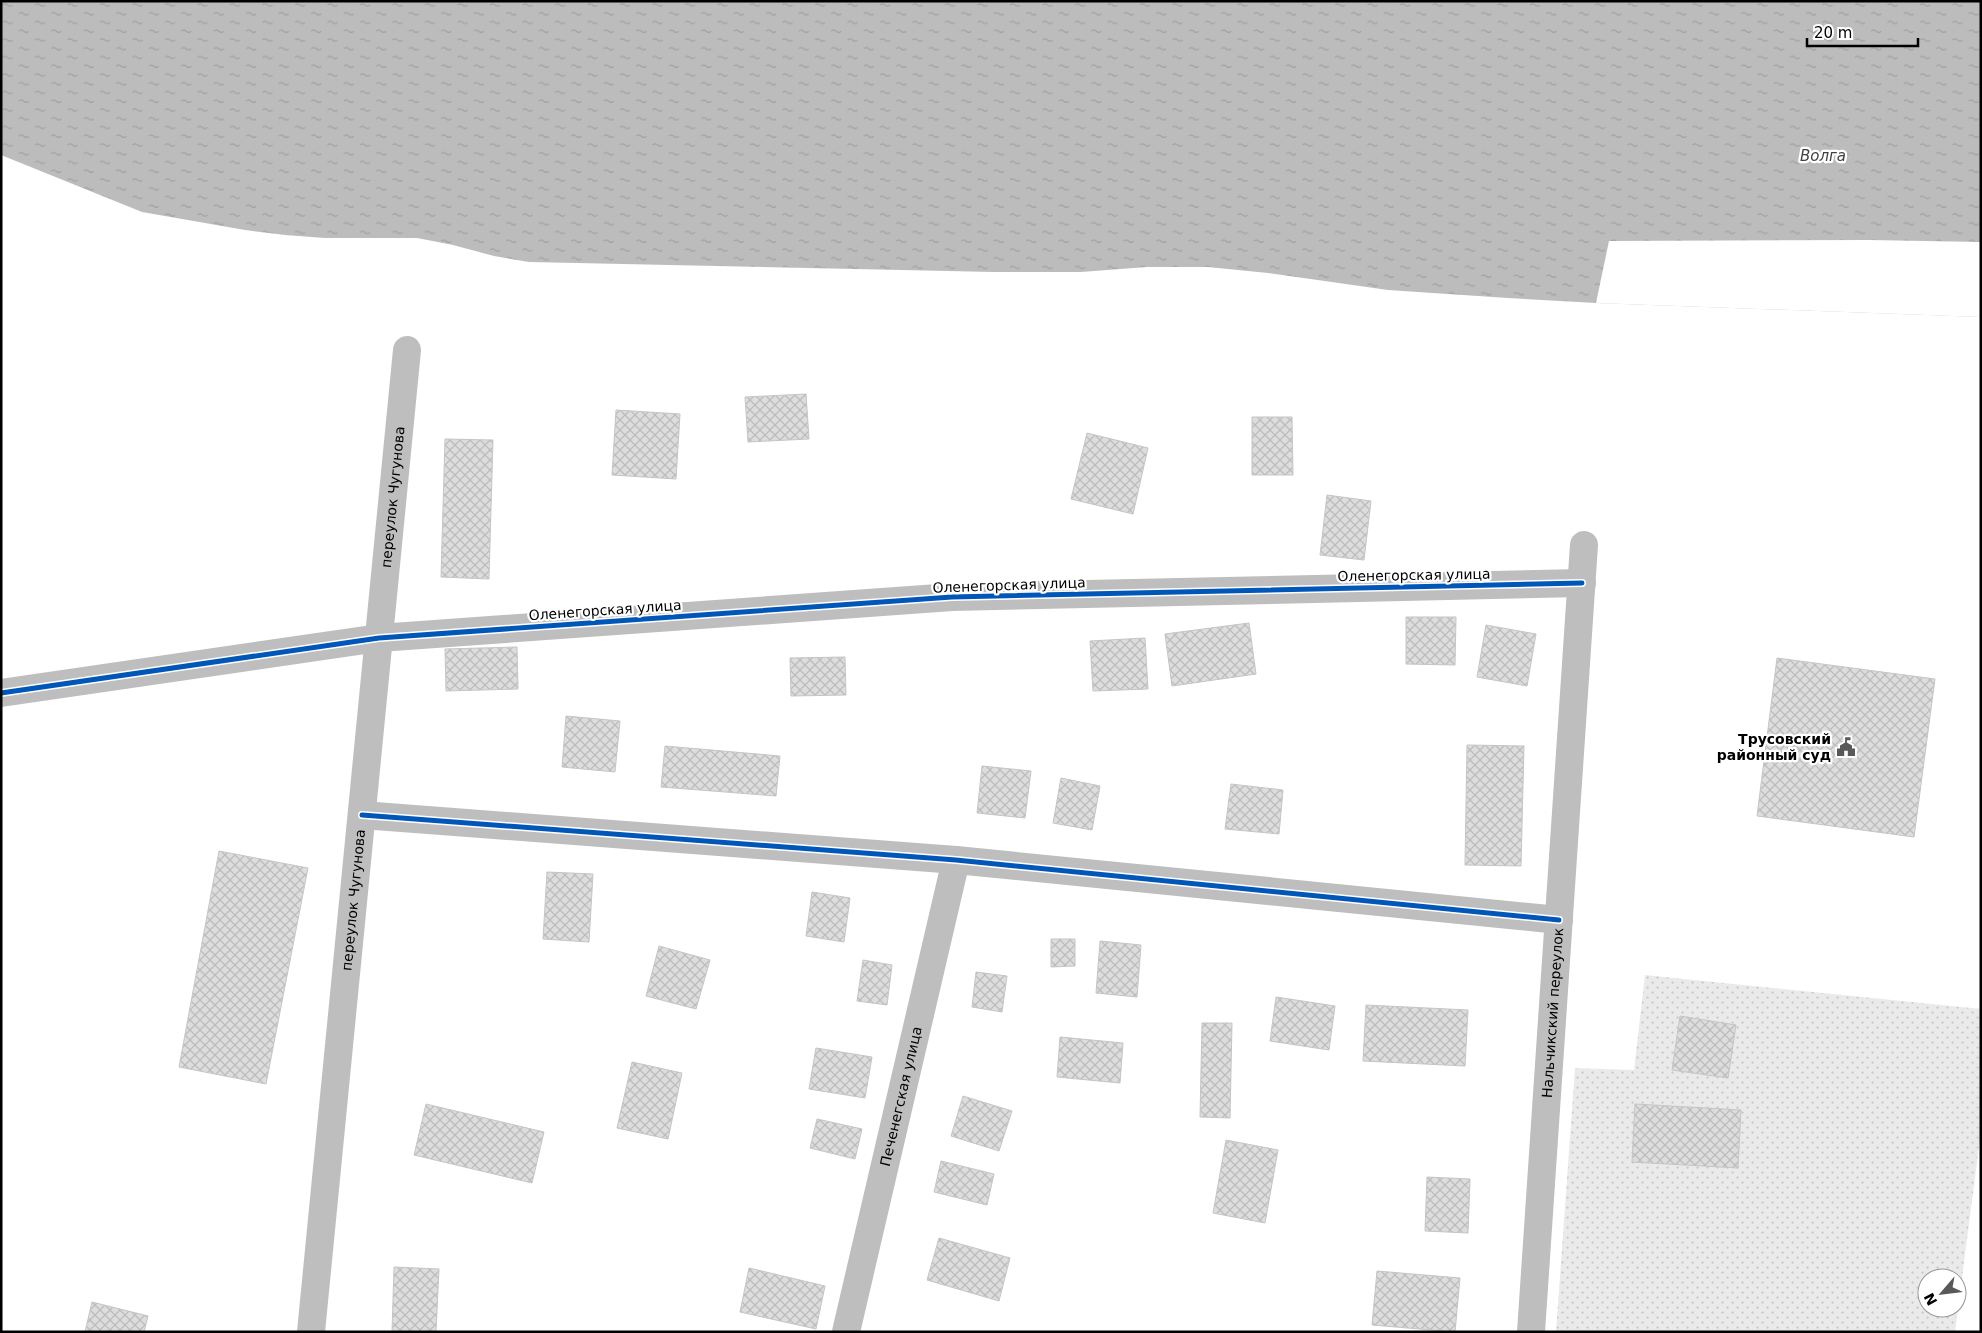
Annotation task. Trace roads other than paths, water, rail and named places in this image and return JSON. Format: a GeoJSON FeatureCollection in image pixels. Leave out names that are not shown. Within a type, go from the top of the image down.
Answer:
{"type":"FeatureCollection","features":[{"type":"Feature","properties":{"kind":"street","name":"переулок Чугунова"},"geometry":{"type":"LineString","coordinates":[[311,1332],[407,350]]}},
{"type":"Feature","properties":{"kind":"street","name":"Нальчикский переулок"},"geometry":{"type":"LineString","coordinates":[[1531,1332],[1584,545]]}},
{"type":"Feature","properties":{"kind":"street","name":"Оленегорская улица"},"geometry":{"type":"LineString","coordinates":[[1,693],[379,638],[952,597],[1582,582]]}},
{"type":"Feature","properties":{"kind":"street"},"geometry":{"type":"LineString","coordinates":[[362,815],[956,860],[1559,920]]}},
{"type":"Feature","properties":{"kind":"street","name":"Печенегская улица"},"geometry":{"type":"LineString","coordinates":[[846,1332],[956,860]]}},
{"type":"Feature","properties":{"kind":"water","name":"Волга"},"geometry":{"type":"Polygon","coordinates":[[[1,1],[1981,1],[1981,317],[1508,298],[1388,290],[1268,273],[1208,267],[1147,267],[1081,272],[994,272],[529,262],[417,238],[325,238],[245,230],[142,212],[1,155],[1,1]]]}},
{"type":"Feature","properties":{"kind":"place","name":"Трусовский районный суд"},"geometry":{"type":"Point","coordinates":[1846,747]}}]}
